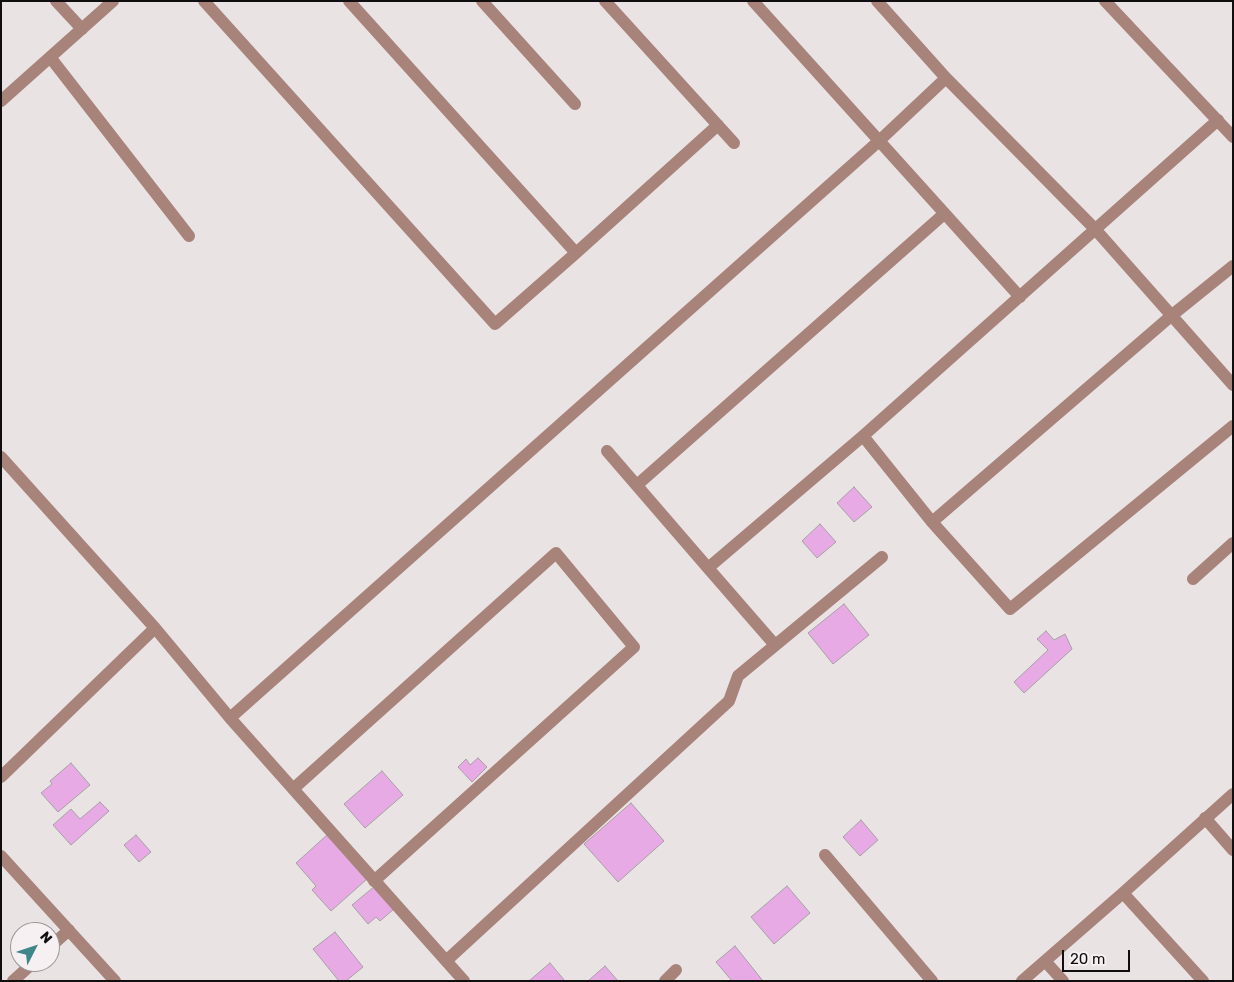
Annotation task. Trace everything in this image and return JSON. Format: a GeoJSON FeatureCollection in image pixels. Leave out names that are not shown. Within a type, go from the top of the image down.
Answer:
{"type":"FeatureCollection","features":[{"type":"Feature","properties":{"kind":"street"},"geometry":{"type":"LineString","coordinates":[[56,1],[82,29]]}},
{"type":"Feature","properties":{"kind":"street"},"geometry":{"type":"LineString","coordinates":[[1,101],[113,1]]}},
{"type":"Feature","properties":{"kind":"street"},"geometry":{"type":"LineString","coordinates":[[204,1],[495,324],[718,125]]}},
{"type":"Feature","properties":{"kind":"street"},"geometry":{"type":"LineString","coordinates":[[349,1],[576,253]]}},
{"type":"Feature","properties":{"kind":"street"},"geometry":{"type":"LineString","coordinates":[[482,1],[575,104]]}},
{"type":"Feature","properties":{"kind":"street"},"geometry":{"type":"LineString","coordinates":[[605,1],[734,144]]}},
{"type":"Feature","properties":{"kind":"street"},"geometry":{"type":"LineString","coordinates":[[753,1],[1020,297]]}},
{"type":"Feature","properties":{"kind":"street"},"geometry":{"type":"LineString","coordinates":[[877,1],[946,78],[1094,229],[1233,385]]}},
{"type":"Feature","properties":{"kind":"street"},"geometry":{"type":"LineString","coordinates":[[1105,1],[1233,137]]}},
{"type":"Feature","properties":{"kind":"street"},"geometry":{"type":"LineString","coordinates":[[50,57],[189,236]]}},
{"type":"Feature","properties":{"kind":"street"},"geometry":{"type":"LineString","coordinates":[[230,718],[879,141],[946,78]]}},
{"type":"Feature","properties":{"kind":"street"},"geometry":{"type":"LineString","coordinates":[[708,568],[863,436],[1218,120]]}},
{"type":"Feature","properties":{"kind":"street"},"geometry":{"type":"LineString","coordinates":[[637,485],[944,214]]}},
{"type":"Feature","properties":{"kind":"street"},"geometry":{"type":"LineString","coordinates":[[932,522],[1233,266]]}},
{"type":"Feature","properties":{"kind":"street"},"geometry":{"type":"LineString","coordinates":[[863,436],[932,522],[1010,609],[1233,426]]}},
{"type":"Feature","properties":{"kind":"street"},"geometry":{"type":"LineString","coordinates":[[607,451],[775,645]]}},
{"type":"Feature","properties":{"kind":"street"},"geometry":{"type":"LineString","coordinates":[[1,457],[155,628],[230,718],[464,981]]}},
{"type":"Feature","properties":{"kind":"street"},"geometry":{"type":"LineString","coordinates":[[1193,579],[1233,543]]}},
{"type":"Feature","properties":{"kind":"street"},"geometry":{"type":"LineString","coordinates":[[293,789],[556,553],[634,647],[374,881]]}},
{"type":"Feature","properties":{"kind":"street"},"geometry":{"type":"LineString","coordinates":[[446,961],[729,701],[738,676],[882,557]]}},
{"type":"Feature","properties":{"kind":"street"},"geometry":{"type":"LineString","coordinates":[[1,777],[155,628]]}},
{"type":"Feature","properties":{"kind":"street"},"geometry":{"type":"LineString","coordinates":[[1022,981],[1233,794]]}},
{"type":"Feature","properties":{"kind":"street"},"geometry":{"type":"LineString","coordinates":[[1205,818],[1233,850]]}},
{"type":"Feature","properties":{"kind":"street"},"geometry":{"type":"LineString","coordinates":[[825,855],[932,981]]}},
{"type":"Feature","properties":{"kind":"street"},"geometry":{"type":"LineString","coordinates":[[1,856],[115,981]]}},
{"type":"Feature","properties":{"kind":"street"},"geometry":{"type":"LineString","coordinates":[[1123,893],[1203,981]]}},
{"type":"Feature","properties":{"kind":"street"},"geometry":{"type":"LineString","coordinates":[[60,938],[69,930]]}},
{"type":"Feature","properties":{"kind":"street"},"geometry":{"type":"LineString","coordinates":[[1045,961],[1063,981]]}},
{"type":"Feature","properties":{"kind":"street"},"geometry":{"type":"LineString","coordinates":[[665,981],[676,970]]}},
{"type":"Feature","properties":{"kind":"street"},"geometry":{"type":"LineString","coordinates":[[13,981],[23,972]]}},
{"type":"Feature","properties":{"kind":"building"},"geometry":{"type":"Polygon","coordinates":[[[854,487],[872,507],[854,522],[837,503],[854,487]]]}},
{"type":"Feature","properties":{"kind":"building"},"geometry":{"type":"Polygon","coordinates":[[[820,524],[836,542],[817,558],[802,541],[820,524]]]}},
{"type":"Feature","properties":{"kind":"building"},"geometry":{"type":"Polygon","coordinates":[[[844,604],[869,635],[833,664],[808,633],[844,604]]]}},
{"type":"Feature","properties":{"kind":"building"},"geometry":{"type":"Polygon","coordinates":[[[1046,631],[1054,640],[1065,634],[1072,649],[1024,693],[1014,682],[1048,650],[1037,639],[1046,631]]]}},
{"type":"Feature","properties":{"kind":"building"},"geometry":{"type":"Polygon","coordinates":[[[478,758],[487,767],[472,782],[458,767],[466,759],[470,765],[478,758]]]}},
{"type":"Feature","properties":{"kind":"building"},"geometry":{"type":"Polygon","coordinates":[[[71,763],[90,785],[58,812],[41,793],[52,784],[50,781],[71,763]]]}},
{"type":"Feature","properties":{"kind":"building"},"geometry":{"type":"Polygon","coordinates":[[[382,771],[403,795],[365,828],[344,804],[382,771]]]}},
{"type":"Feature","properties":{"kind":"building"},"geometry":{"type":"Polygon","coordinates":[[[100,802],[109,811],[71,845],[53,825],[71,809],[80,819],[100,802]]]}},
{"type":"Feature","properties":{"kind":"building"},"geometry":{"type":"Polygon","coordinates":[[[631,803],[664,841],[618,882],[584,844],[631,803]]]}},
{"type":"Feature","properties":{"kind":"building"},"geometry":{"type":"Polygon","coordinates":[[[861,820],[878,840],[860,856],[843,837],[861,820]]]}},
{"type":"Feature","properties":{"kind":"building"},"geometry":{"type":"Polygon","coordinates":[[[136,835],[151,852],[139,862],[124,845],[136,835]]]}},
{"type":"Feature","properties":{"kind":"building"},"geometry":{"type":"Polygon","coordinates":[[[327,835],[367,879],[331,911],[312,890],[316,886],[296,863],[327,835]]]}},
{"type":"Feature","properties":{"kind":"building"},"geometry":{"type":"Polygon","coordinates":[[[375,886],[394,909],[380,921],[376,917],[368,924],[352,905],[375,886]]]}},
{"type":"Feature","properties":{"kind":"building"},"geometry":{"type":"Polygon","coordinates":[[[787,886],[810,913],[774,944],[751,917],[787,886]]]}},
{"type":"Feature","properties":{"kind":"building"},"geometry":{"type":"Polygon","coordinates":[[[335,932],[363,967],[346,981],[339,981],[313,949],[335,932]]]}},
{"type":"Feature","properties":{"kind":"building"},"geometry":{"type":"Polygon","coordinates":[[[735,946],[763,981],[732,981],[716,962],[735,946]]]}},
{"type":"Feature","properties":{"kind":"building"},"geometry":{"type":"Polygon","coordinates":[[[550,963],[565,981],[529,981],[550,963]]]}},
{"type":"Feature","properties":{"kind":"building"},"geometry":{"type":"Polygon","coordinates":[[[605,966],[618,981],[588,981],[605,966]]]}}]}
